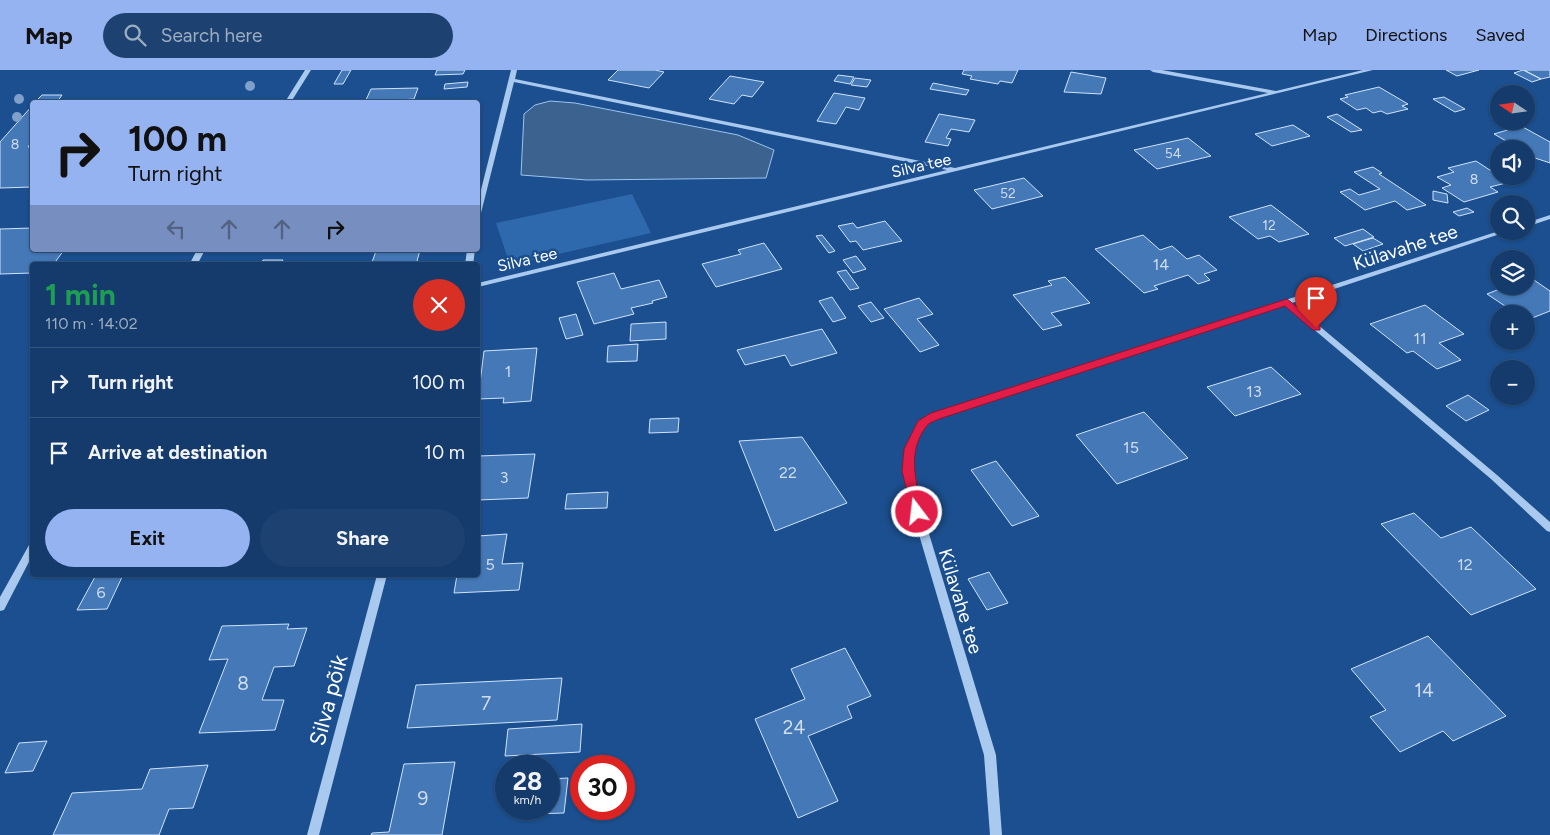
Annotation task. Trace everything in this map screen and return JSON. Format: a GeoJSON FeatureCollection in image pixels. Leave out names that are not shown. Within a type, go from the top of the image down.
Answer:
{"type":"FeatureCollection","features":[{"type":"Feature","properties":{"kind":"street"},"geometry":{"type":"LineString","coordinates":[[289,100],[308,70]]}},
{"type":"Feature","properties":{"kind":"street"},"geometry":{"type":"LineString","coordinates":[[480,205],[514,70]]}},
{"type":"Feature","properties":{"kind":"street"},"geometry":{"type":"LineString","coordinates":[[1153,70],[1279,92]]}},
{"type":"Feature","properties":{"kind":"street","name":"Silva tee"},"geometry":{"type":"LineString","coordinates":[[480,285],[1370,70]]}},
{"type":"Feature","properties":{"kind":"street"},"geometry":{"type":"LineString","coordinates":[[512,80],[959,170]]}},
{"type":"Feature","properties":{"kind":"street"},"geometry":{"type":"LineString","coordinates":[[1535,222],[1550,217]]}},
{"type":"Feature","properties":{"kind":"street","name":"Külavahe tee"},"geometry":{"type":"LineString","coordinates":[[996,835],[990,755],[912,494],[908,471],[910,449],[922,423],[935,416],[1490,236]]}},
{"type":"Feature","properties":{"kind":"street"},"geometry":{"type":"LineString","coordinates":[[1287,303],[1494,477],[1550,528]]}},
{"type":"Feature","properties":{"kind":"street"},"geometry":{"type":"LineString","coordinates":[[0,607],[30,552]]}},
{"type":"Feature","properties":{"kind":"street","name":"Silva põik"},"geometry":{"type":"LineString","coordinates":[[313,835],[381,577]]}},
{"type":"Feature","properties":{"kind":"shaded area"},"geometry":{"type":"Polygon","coordinates":[[[550,101],[575,103],[738,135],[774,150],[766,178],[587,180],[521,175],[524,114],[535,105],[550,101]]]}},
{"type":"Feature","properties":{"kind":"shaded area"},"geometry":{"type":"Polygon","coordinates":[[[632,194],[651,233],[510,265],[496,223],[632,194]]]}},
{"type":"Feature","properties":{"kind":"building"},"geometry":{"type":"Polygon","coordinates":[[[342,70],[351,70],[343,84],[334,84],[342,70]]]}},
{"type":"Feature","properties":{"kind":"building"},"geometry":{"type":"Polygon","coordinates":[[[437,70],[465,70],[463,74],[435,75],[437,70]]]}},
{"type":"Feature","properties":{"kind":"building"},"geometry":{"type":"Polygon","coordinates":[[[618,70],[655,70],[664,72],[649,88],[608,80],[618,70]]]}},
{"type":"Feature","properties":{"kind":"building"},"geometry":{"type":"Polygon","coordinates":[[[964,70],[1018,70],[1012,83],[1000,81],[998,84],[970,79],[972,76],[962,74],[964,70]]]}},
{"type":"Feature","properties":{"kind":"building"},"geometry":{"type":"Polygon","coordinates":[[[1446,70],[1479,70],[1457,76],[1446,70]]]}},
{"type":"Feature","properties":{"kind":"building"},"geometry":{"type":"Polygon","coordinates":[[[1523,70],[1541,79],[1532,82],[1514,73],[1523,70]]]}},
{"type":"Feature","properties":{"kind":"building"},"geometry":{"type":"Polygon","coordinates":[[[1524,70],[1550,70],[1550,77],[1541,79],[1524,70]]]}},
{"type":"Feature","properties":{"kind":"building"},"geometry":{"type":"Polygon","coordinates":[[[1071,72],[1106,78],[1101,94],[1064,92],[1071,72]]]}},
{"type":"Feature","properties":{"kind":"building"},"geometry":{"type":"Polygon","coordinates":[[[838,75],[854,77],[850,84],[834,81],[838,75]]]}},
{"type":"Feature","properties":{"kind":"building"},"geometry":{"type":"Polygon","coordinates":[[[730,76],[764,82],[752,97],[742,95],[734,104],[709,99],[730,76]]]}},
{"type":"Feature","properties":{"kind":"building"},"geometry":{"type":"Polygon","coordinates":[[[855,78],[871,80],[867,87],[851,85],[855,78]]]}},
{"type":"Feature","properties":{"kind":"building"},"geometry":{"type":"Polygon","coordinates":[[[468,82],[467,87],[444,89],[445,84],[468,82]]]}},
{"type":"Feature","properties":{"kind":"building"},"geometry":{"type":"Polygon","coordinates":[[[933,83],[969,90],[966,95],[930,89],[933,83]]]}},
{"type":"Feature","properties":{"kind":"building"},"geometry":{"type":"Polygon","coordinates":[[[1379,87],[1408,104],[1402,106],[1408,109],[1387,114],[1381,111],[1373,113],[1366,108],[1357,110],[1340,99],[1348,97],[1345,95],[1379,87]]]}},
{"type":"Feature","properties":{"kind":"building"},"geometry":{"type":"Polygon","coordinates":[[[418,88],[414,99],[366,100],[371,89],[418,88]]]}},
{"type":"Feature","properties":{"kind":"building"},"geometry":{"type":"Polygon","coordinates":[[[834,93],[865,98],[859,110],[846,107],[836,124],[817,121],[834,93]]]}},
{"type":"Feature","properties":{"kind":"building"},"geometry":{"type":"Polygon","coordinates":[[[42,95],[62,95],[58,100],[37,100],[42,95]]]}},
{"type":"Feature","properties":{"kind":"building"},"geometry":{"type":"Polygon","coordinates":[[[1444,97],[1465,109],[1455,112],[1433,99],[1444,97]]]}},
{"type":"Feature","properties":{"kind":"building"},"geometry":{"type":"Polygon","coordinates":[[[30,108],[30,144],[28,147],[30,147],[30,187],[0,188],[0,142],[30,108]]]}},
{"type":"Feature","properties":{"kind":"building"},"geometry":{"type":"Polygon","coordinates":[[[939,114],[975,120],[969,132],[951,129],[946,138],[951,139],[948,146],[925,142],[939,114]]]}},
{"type":"Feature","properties":{"kind":"building"},"geometry":{"type":"Polygon","coordinates":[[[1337,114],[1362,130],[1351,132],[1327,117],[1337,114]]]}},
{"type":"Feature","properties":{"kind":"building"},"geometry":{"type":"Polygon","coordinates":[[[1293,125],[1310,136],[1272,146],[1255,134],[1293,125]]]}},
{"type":"Feature","properties":{"kind":"building"},"geometry":{"type":"Polygon","coordinates":[[[1508,130],[1528,130],[1550,142],[1550,163],[1535,158],[1535,140],[1504,140],[1494,134],[1508,130]]]}},
{"type":"Feature","properties":{"kind":"building"},"geometry":{"type":"Polygon","coordinates":[[[1188,138],[1211,156],[1157,169],[1134,150],[1188,138]]]}},
{"type":"Feature","properties":{"kind":"building"},"geometry":{"type":"Polygon","coordinates":[[[1476,161],[1490,170],[1490,185],[1498,185],[1490,187],[1498,192],[1464,202],[1442,188],[1451,185],[1437,177],[1454,172],[1448,168],[1476,161]]]}},
{"type":"Feature","properties":{"kind":"building"},"geometry":{"type":"Polygon","coordinates":[[[1373,167],[1382,173],[1379,174],[1426,205],[1407,210],[1395,201],[1365,210],[1340,192],[1350,189],[1359,195],[1380,189],[1354,172],[1373,167]]]}},
{"type":"Feature","properties":{"kind":"building"},"geometry":{"type":"Polygon","coordinates":[[[1024,178],[1043,196],[992,209],[974,190],[1024,178]]]}},
{"type":"Feature","properties":{"kind":"building"},"geometry":{"type":"Polygon","coordinates":[[[1433,191],[1447,194],[1448,203],[1433,200],[1433,191]]]}},
{"type":"Feature","properties":{"kind":"building"},"geometry":{"type":"Polygon","coordinates":[[[1271,205],[1309,234],[1279,242],[1270,236],[1258,239],[1229,217],[1271,205]]]}},
{"type":"Feature","properties":{"kind":"building"},"geometry":{"type":"Polygon","coordinates":[[[1467,208],[1474,212],[1459,216],[1453,212],[1467,208]]]}},
{"type":"Feature","properties":{"kind":"building"},"geometry":{"type":"Polygon","coordinates":[[[885,221],[902,241],[863,250],[856,241],[850,242],[838,226],[853,223],[857,228],[885,221]]]}},
{"type":"Feature","properties":{"kind":"building"},"geometry":{"type":"Polygon","coordinates":[[[30,228],[30,252],[63,252],[55,262],[30,262],[30,273],[0,274],[0,229],[30,228]]]}},
{"type":"Feature","properties":{"kind":"building"},"geometry":{"type":"Polygon","coordinates":[[[1363,229],[1374,237],[1345,246],[1334,238],[1363,229]]]}},
{"type":"Feature","properties":{"kind":"building"},"geometry":{"type":"Polygon","coordinates":[[[822,235],[835,251],[829,253],[816,236],[822,235]]]}},
{"type":"Feature","properties":{"kind":"building"},"geometry":{"type":"Polygon","coordinates":[[[1143,235],[1160,250],[1172,246],[1187,259],[1199,255],[1217,270],[1204,274],[1210,280],[1198,284],[1188,275],[1154,286],[1158,289],[1144,293],[1095,249],[1143,235]]]}},
{"type":"Feature","properties":{"kind":"building"},"geometry":{"type":"Polygon","coordinates":[[[1373,238],[1383,244],[1363,251],[1353,244],[1373,238]]]}},
{"type":"Feature","properties":{"kind":"building"},"geometry":{"type":"Polygon","coordinates":[[[764,243],[782,269],[716,287],[702,264],[741,254],[738,250],[764,243]]]}},
{"type":"Feature","properties":{"kind":"building"},"geometry":{"type":"Polygon","coordinates":[[[376,252],[419,252],[417,262],[372,262],[376,252]]]}},
{"type":"Feature","properties":{"kind":"building"},"geometry":{"type":"Polygon","coordinates":[[[856,256],[866,269],[853,273],[843,260],[856,256]]]}},
{"type":"Feature","properties":{"kind":"building"},"geometry":{"type":"Polygon","coordinates":[[[263,260],[283,260],[282,262],[262,262],[263,260]]]}},
{"type":"Feature","properties":{"kind":"building"},"geometry":{"type":"Polygon","coordinates":[[[846,270],[859,288],[850,290],[837,272],[846,270]]]}},
{"type":"Feature","properties":{"kind":"building"},"geometry":{"type":"Polygon","coordinates":[[[614,273],[621,289],[659,280],[667,297],[652,301],[653,303],[631,308],[634,314],[594,324],[577,282],[614,273]]]}},
{"type":"Feature","properties":{"kind":"building"},"geometry":{"type":"Polygon","coordinates":[[[1065,277],[1090,303],[1051,313],[1062,325],[1043,330],[1013,295],[1052,285],[1048,281],[1065,277]]]}},
{"type":"Feature","properties":{"kind":"building"},"geometry":{"type":"Polygon","coordinates":[[[1535,281],[1550,291],[1550,311],[1535,317],[1535,305],[1504,305],[1487,294],[1535,295],[1535,281]]]}},
{"type":"Feature","properties":{"kind":"building"},"geometry":{"type":"Polygon","coordinates":[[[832,297],[846,318],[833,322],[819,301],[832,297]]]}},
{"type":"Feature","properties":{"kind":"building"},"geometry":{"type":"Polygon","coordinates":[[[919,298],[933,314],[917,319],[939,345],[920,352],[884,309],[919,298]]]}},
{"type":"Feature","properties":{"kind":"building"},"geometry":{"type":"Polygon","coordinates":[[[871,302],[884,318],[871,322],[858,306],[871,302]]]}},
{"type":"Feature","properties":{"kind":"building"},"geometry":{"type":"Polygon","coordinates":[[[1425,305],[1464,334],[1439,343],[1461,360],[1437,369],[1413,351],[1407,353],[1370,324],[1425,305]]]}},
{"type":"Feature","properties":{"kind":"building"},"geometry":{"type":"Polygon","coordinates":[[[576,314],[583,335],[566,339],[559,318],[576,314]]]}},
{"type":"Feature","properties":{"kind":"building"},"geometry":{"type":"Polygon","coordinates":[[[666,322],[666,339],[630,341],[631,324],[666,322]]]}},
{"type":"Feature","properties":{"kind":"building"},"geometry":{"type":"Polygon","coordinates":[[[822,329],[837,353],[791,366],[785,355],[745,365],[737,350],[822,329]]]}},
{"type":"Feature","properties":{"kind":"building"},"geometry":{"type":"Polygon","coordinates":[[[638,344],[637,361],[607,362],[608,346],[638,344]]]}},
{"type":"Feature","properties":{"kind":"building"},"geometry":{"type":"Polygon","coordinates":[[[537,348],[531,401],[503,403],[504,398],[480,399],[484,351],[537,348]]]}},
{"type":"Feature","properties":{"kind":"building"},"geometry":{"type":"Polygon","coordinates":[[[1271,367],[1301,394],[1235,416],[1207,387],[1271,367]]]}},
{"type":"Feature","properties":{"kind":"building"},"geometry":{"type":"Polygon","coordinates":[[[1468,395],[1489,410],[1466,421],[1446,406],[1468,395]]]}},
{"type":"Feature","properties":{"kind":"building"},"geometry":{"type":"Polygon","coordinates":[[[1144,412],[1188,458],[1117,484],[1076,435],[1144,412]]]}},
{"type":"Feature","properties":{"kind":"building"},"geometry":{"type":"Polygon","coordinates":[[[679,418],[678,432],[649,433],[650,419],[679,418]]]}},
{"type":"Feature","properties":{"kind":"building"},"geometry":{"type":"Polygon","coordinates":[[[802,437],[847,503],[775,531],[739,441],[802,437]]]}},
{"type":"Feature","properties":{"kind":"building"},"geometry":{"type":"Polygon","coordinates":[[[535,454],[528,498],[480,500],[480,456],[535,454]]]}},
{"type":"Feature","properties":{"kind":"building"},"geometry":{"type":"Polygon","coordinates":[[[996,461],[1039,516],[1012,526],[971,470],[996,461]]]}},
{"type":"Feature","properties":{"kind":"building"},"geometry":{"type":"Polygon","coordinates":[[[608,492],[607,508],[565,509],[567,494],[608,492]]]}},
{"type":"Feature","properties":{"kind":"building"},"geometry":{"type":"Polygon","coordinates":[[[1414,513],[1441,538],[1471,527],[1536,589],[1471,615],[1381,524],[1414,513]]]}},
{"type":"Feature","properties":{"kind":"building"},"geometry":{"type":"Polygon","coordinates":[[[507,534],[502,564],[523,563],[519,590],[454,593],[457,577],[480,577],[480,536],[507,534]]]}},
{"type":"Feature","properties":{"kind":"building"},"geometry":{"type":"Polygon","coordinates":[[[989,572],[1008,603],[987,610],[968,579],[989,572]]]}},
{"type":"Feature","properties":{"kind":"building"},"geometry":{"type":"Polygon","coordinates":[[[95,577],[122,577],[107,609],[77,610],[95,577]]]}},
{"type":"Feature","properties":{"kind":"building"},"geometry":{"type":"Polygon","coordinates":[[[289,624],[287,629],[307,628],[294,666],[274,667],[262,700],[284,700],[275,730],[199,733],[228,659],[209,660],[222,626],[289,624]]]}},
{"type":"Feature","properties":{"kind":"building"},"geometry":{"type":"Polygon","coordinates":[[[1428,636],[1506,716],[1453,741],[1443,731],[1400,752],[1370,717],[1386,710],[1351,669],[1428,636]]]}},
{"type":"Feature","properties":{"kind":"building"},"geometry":{"type":"Polygon","coordinates":[[[845,648],[871,696],[847,706],[852,718],[808,736],[838,801],[798,818],[755,719],[805,699],[791,669],[845,648]]]}},
{"type":"Feature","properties":{"kind":"building"},"geometry":{"type":"Polygon","coordinates":[[[562,678],[557,720],[407,728],[416,685],[562,678]]]}},
{"type":"Feature","properties":{"kind":"building"},"geometry":{"type":"Polygon","coordinates":[[[582,724],[580,752],[505,755],[508,729],[582,724]]]}},
{"type":"Feature","properties":{"kind":"building"},"geometry":{"type":"Polygon","coordinates":[[[47,741],[33,771],[5,773],[19,743],[47,741]]]}},
{"type":"Feature","properties":{"kind":"building"},"geometry":{"type":"Polygon","coordinates":[[[455,762],[442,835],[371,835],[372,833],[389,832],[404,764],[455,762]]]}},
{"type":"Feature","properties":{"kind":"building"},"geometry":{"type":"Polygon","coordinates":[[[208,765],[193,808],[169,809],[159,835],[53,835],[72,793],[142,789],[150,769],[208,765]]]}},
{"type":"Feature","properties":{"kind":"building"},"geometry":{"type":"Polygon","coordinates":[[[560,778],[568,778],[564,813],[560,813],[560,778]]]}},
{"type":"Feature","properties":{"kind":"route"},"geometry":{"type":"LineString","coordinates":[[917,512],[908,471],[910,449],[922,423],[935,416],[1287,303],[1316,328]]}}]}
